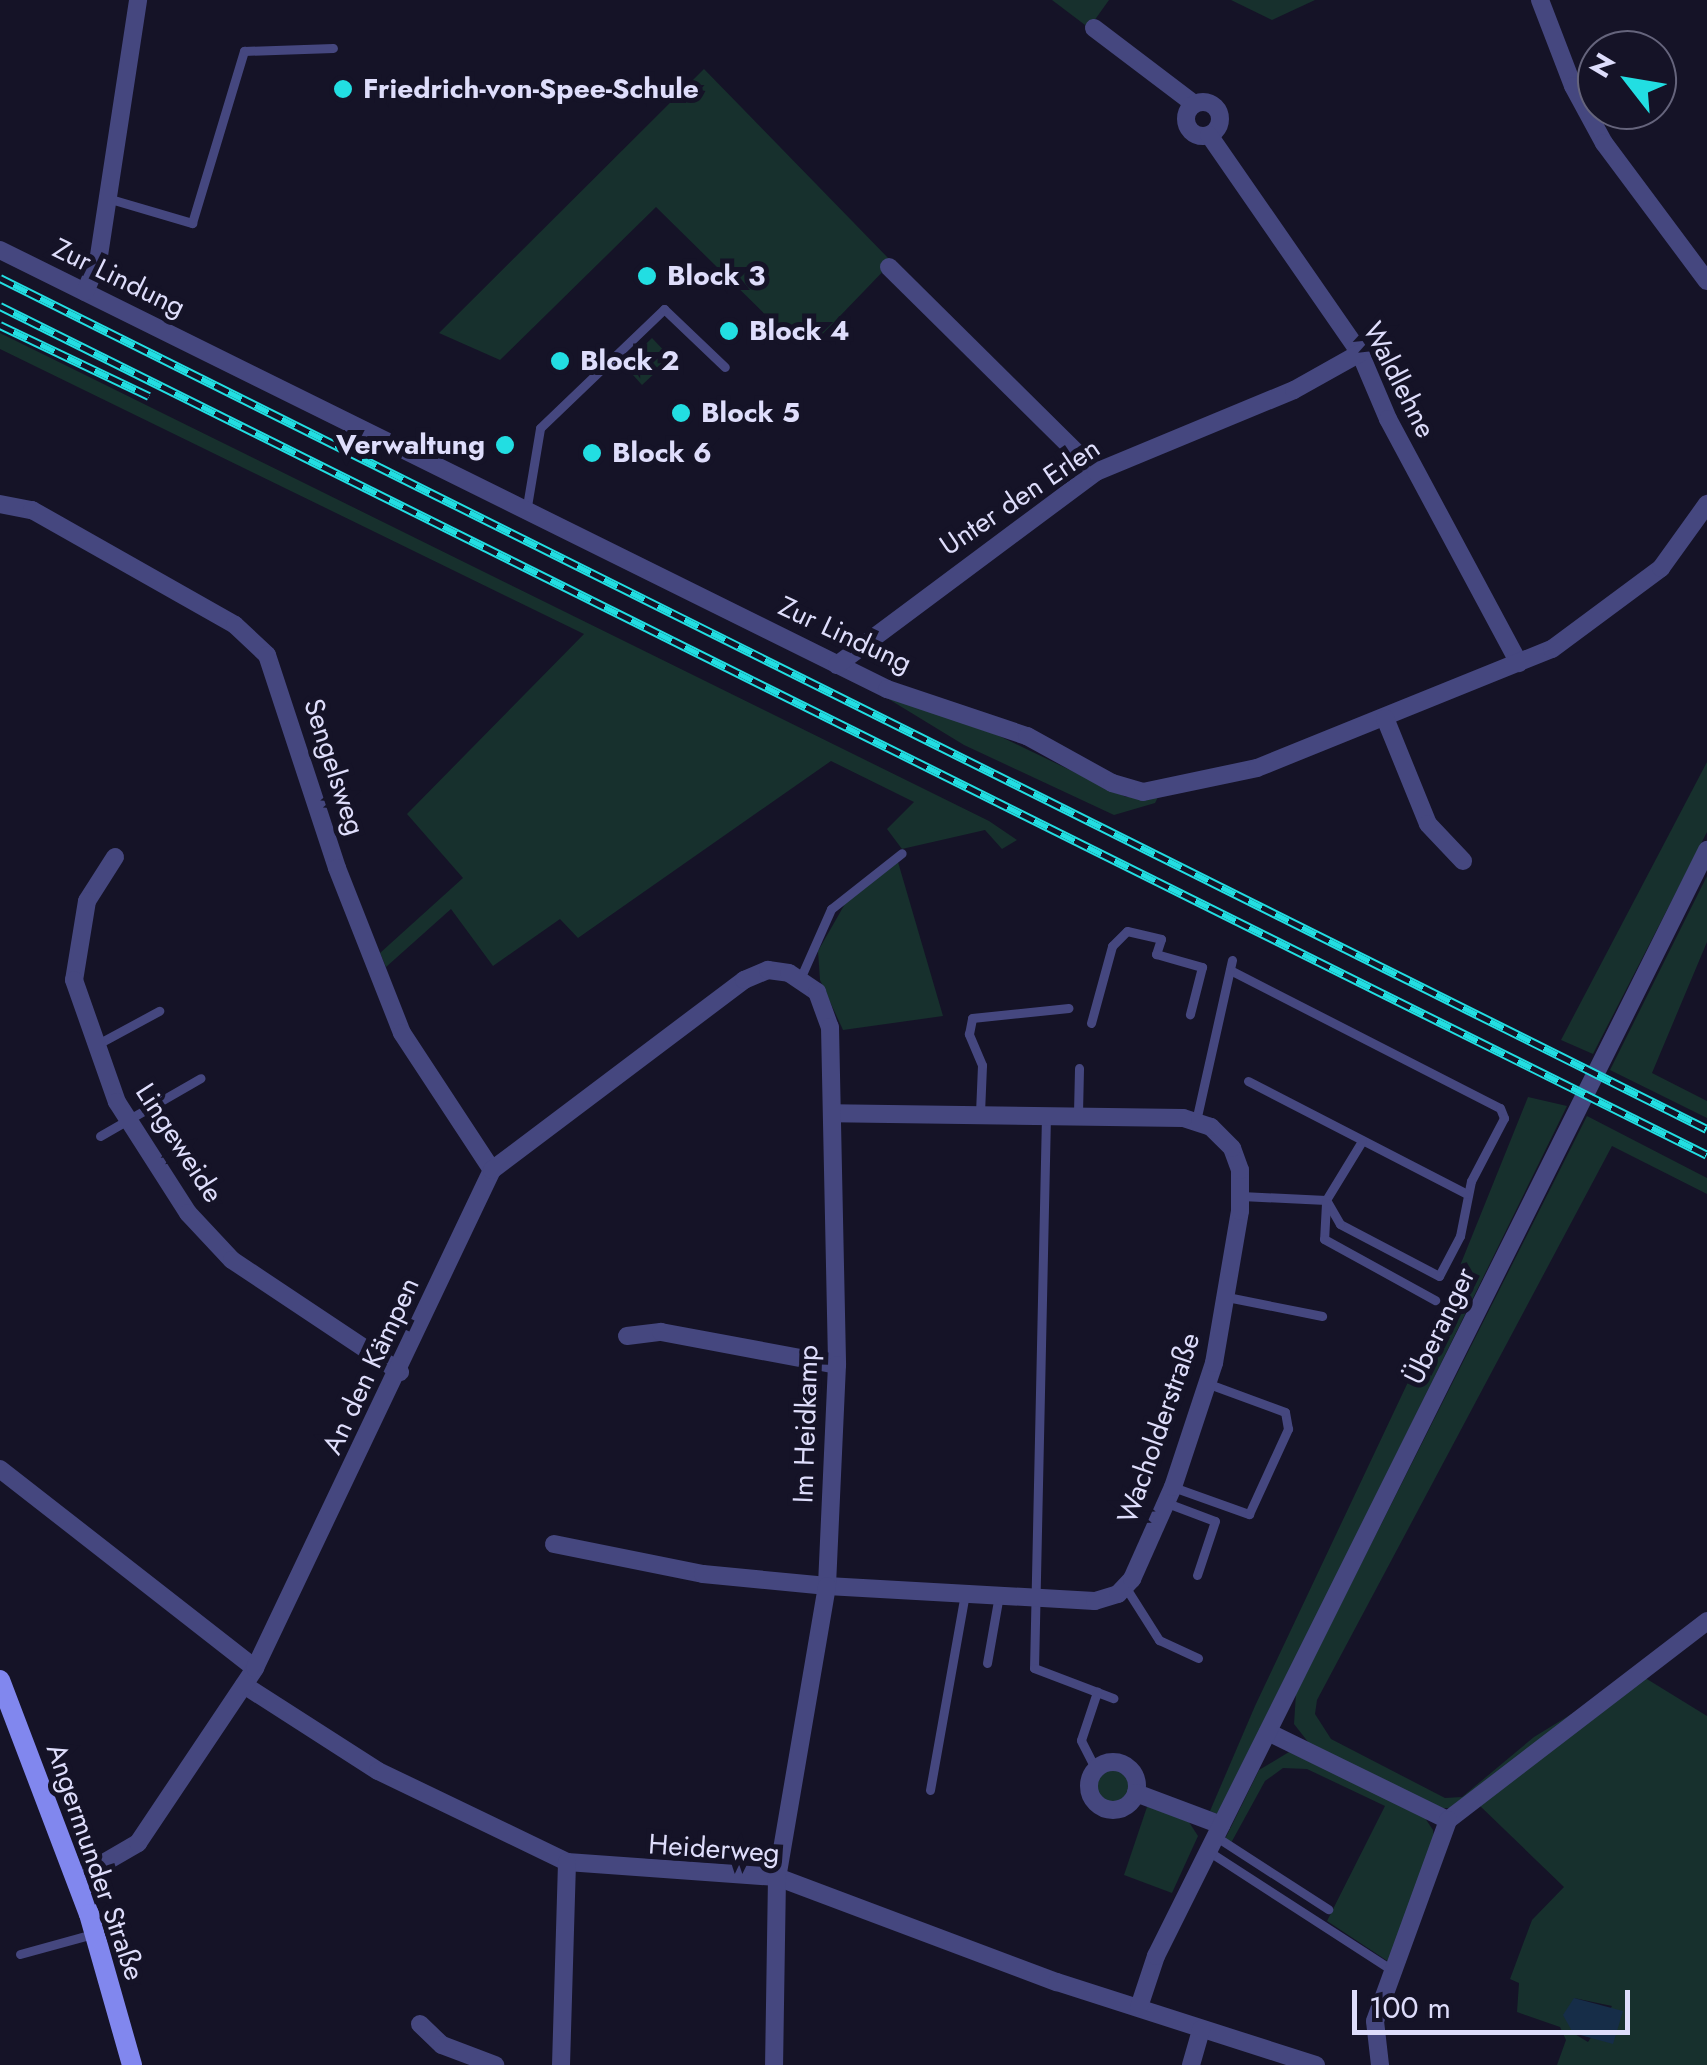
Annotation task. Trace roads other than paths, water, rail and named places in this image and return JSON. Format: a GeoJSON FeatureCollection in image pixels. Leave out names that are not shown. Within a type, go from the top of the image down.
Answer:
{"type":"FeatureCollection","features":[{"type":"Feature","properties":{"kind":"main road","name":"Angermunder Straße"},"geometry":{"type":"LineString","coordinates":[[0,1680],[7,1721],[96,1933],[132,2065]]}},
{"type":"Feature","properties":{"kind":"street"},"geometry":{"type":"LineString","coordinates":[[86,292],[98,262],[138,0]]}},
{"type":"Feature","properties":{"kind":"street"},"geometry":{"type":"LineString","coordinates":[[1540,0],[1573,86],[1604,144],[1707,281]]}},
{"type":"Feature","properties":{"kind":"street","name":"Waldlehne"},"geometry":{"type":"LineString","coordinates":[[1094,28],[1194,104],[1205,102],[1218,112],[1220,122],[1209,135],[1362,351],[1388,419],[1519,664]]}},
{"type":"Feature","properties":{"kind":"street","name":"Zur Lindung"},"geometry":{"type":"LineString","coordinates":[[0,250],[887,690],[1027,736],[1144,792],[1258,768],[1519,664],[1588,628],[1630,597],[1681,546],[1707,504]]}},
{"type":"Feature","properties":{"kind":"street"},"geometry":{"type":"LineString","coordinates":[[890,266],[1096,472]]}},
{"type":"Feature","properties":{"kind":"street","name":"Unter den Erlen"},"geometry":{"type":"LineString","coordinates":[[837,666],[1096,472],[1294,390],[1362,351]]}},
{"type":"Feature","properties":{"kind":"street","name":"Sengelsweg"},"geometry":{"type":"LineString","coordinates":[[0,504],[32,510],[235,625],[267,655],[337,868],[402,1033],[492,1170]]}},
{"type":"Feature","properties":{"kind":"street"},"geometry":{"type":"LineString","coordinates":[[1386,718],[1428,824],[1463,861]]}},
{"type":"Feature","properties":{"kind":"street","name":"Überanger"},"geometry":{"type":"LineString","coordinates":[[1138,2007],[1215,1838],[1707,850]]}},
{"type":"Feature","properties":{"kind":"street","name":"Lingeweide"},"geometry":{"type":"LineString","coordinates":[[116,857],[87,902],[74,956],[74,980],[94,1046],[128,1119],[188,1214],[232,1260],[400,1372]]}},
{"type":"Feature","properties":{"kind":"street","name":"An den Kämpen"},"geometry":{"type":"LineString","coordinates":[[76,1879],[138,1843],[255,1668],[400,1372],[492,1170],[744,980],[768,970],[800,979]]}},
{"type":"Feature","properties":{"kind":"street","name":"Im Heidkamp"},"geometry":{"type":"LineString","coordinates":[[774,2065],[777,1878],[827,1586],[838,1365],[834,1113],[825,1003],[800,979]]}},
{"type":"Feature","properties":{"kind":"street"},"geometry":{"type":"LineString","coordinates":[[834,1113],[1078,1113],[1196,1121]]}},
{"type":"Feature","properties":{"kind":"street","name":"Wacholderstraße"},"geometry":{"type":"LineString","coordinates":[[1126,1588],[1170,1495],[1209,1384],[1228,1297],[1241,1196],[1232,1148],[1196,1121]]}},
{"type":"Feature","properties":{"kind":"street"},"geometry":{"type":"LineString","coordinates":[[626,1336],[662,1332],[838,1365]]}},
{"type":"Feature","properties":{"kind":"street"},"geometry":{"type":"LineString","coordinates":[[0,1469],[255,1668]]}},
{"type":"Feature","properties":{"kind":"street"},"geometry":{"type":"LineString","coordinates":[[554,1544],[686,1571],[827,1586],[1095,1601],[1126,1588]]}},
{"type":"Feature","properties":{"kind":"street"},"geometry":{"type":"LineString","coordinates":[[1380,2065],[1374,2028],[1448,1820],[1707,1620]]}},
{"type":"Feature","properties":{"kind":"street","name":"Heiderweg"},"geometry":{"type":"LineString","coordinates":[[244,1685],[378,1771],[567,1862],[777,1878],[1200,2029],[1316,2065]]}},
{"type":"Feature","properties":{"kind":"street"},"geometry":{"type":"LineString","coordinates":[[1268,1732],[1448,1820]]}},
{"type":"Feature","properties":{"kind":"street"},"geometry":{"type":"LineString","coordinates":[[1136,1792],[1126,1807],[1100,1807],[1089,1794],[1096,1768],[1110,1762],[1126,1765],[1136,1792],[1215,1838]]}},
{"type":"Feature","properties":{"kind":"street"},"geometry":{"type":"LineString","coordinates":[[560,2065],[567,1862]]}},
{"type":"Feature","properties":{"kind":"street"},"geometry":{"type":"LineString","coordinates":[[420,2024],[442,2045],[494,2065]]}},
{"type":"Feature","properties":{"kind":"street"},"geometry":{"type":"LineString","coordinates":[[1191,2065],[1200,2029]]}},
{"type":"Feature","properties":{"kind":"lane"},"geometry":{"type":"LineString","coordinates":[[107,198],[192,223],[244,51],[333,48]]}},
{"type":"Feature","properties":{"kind":"lane"},"geometry":{"type":"LineString","coordinates":[[526,512],[540,428],[664,308],[726,368]]}},
{"type":"Feature","properties":{"kind":"lane"},"geometry":{"type":"LineString","coordinates":[[800,979],[830,909],[902,854]]}},
{"type":"Feature","properties":{"kind":"lane"},"geometry":{"type":"LineString","coordinates":[[1091,1023],[1112,946],[1127,931],[1161,940],[1156,954],[1202,967],[1190,1014]]}},
{"type":"Feature","properties":{"kind":"lane"},"geometry":{"type":"LineString","coordinates":[[1196,1121],[1231,965],[1500,1108],[1504,1118],[1467,1194],[1460,1236],[1439,1276],[1340,1224],[1326,1200]]}},
{"type":"Feature","properties":{"kind":"lane"},"geometry":{"type":"LineString","coordinates":[[980,1113],[982,1065],[969,1034],[972,1018],[1068,1008]]}},
{"type":"Feature","properties":{"kind":"lane"},"geometry":{"type":"LineString","coordinates":[[94,1046],[159,1011]]}},
{"type":"Feature","properties":{"kind":"lane"},"geometry":{"type":"LineString","coordinates":[[1078,1113],[1079,1068]]}},
{"type":"Feature","properties":{"kind":"lane"},"geometry":{"type":"LineString","coordinates":[[100,1136],[200,1078]]}},
{"type":"Feature","properties":{"kind":"lane"},"geometry":{"type":"LineString","coordinates":[[1248,1082],[1467,1194]]}},
{"type":"Feature","properties":{"kind":"lane"},"geometry":{"type":"LineString","coordinates":[[1046,1113],[1034,1668],[1113,1698]]}},
{"type":"Feature","properties":{"kind":"lane"},"geometry":{"type":"LineString","coordinates":[[1362,1140],[1326,1200],[1324,1239],[1435,1300]]}},
{"type":"Feature","properties":{"kind":"lane"},"geometry":{"type":"LineString","coordinates":[[1241,1196],[1326,1200]]}},
{"type":"Feature","properties":{"kind":"lane"},"geometry":{"type":"LineString","coordinates":[[1228,1297],[1322,1316]]}},
{"type":"Feature","properties":{"kind":"lane"},"geometry":{"type":"LineString","coordinates":[[1170,1495],[1249,1514],[1288,1429],[1286,1412],[1209,1384]]}},
{"type":"Feature","properties":{"kind":"lane"},"geometry":{"type":"LineString","coordinates":[[1170,1495],[1215,1520],[1197,1575]]}},
{"type":"Feature","properties":{"kind":"lane"},"geometry":{"type":"LineString","coordinates":[[1126,1588],[1159,1640],[1198,1658]]}},
{"type":"Feature","properties":{"kind":"lane"},"geometry":{"type":"LineString","coordinates":[[930,1790],[966,1594]]}},
{"type":"Feature","properties":{"kind":"lane"},"geometry":{"type":"LineString","coordinates":[[986,1663],[999,1596]]}},
{"type":"Feature","properties":{"kind":"lane"},"geometry":{"type":"LineString","coordinates":[[1096,1768],[1081,1736],[1097,1692]]}},
{"type":"Feature","properties":{"kind":"lane"},"geometry":{"type":"LineString","coordinates":[[1215,1838],[1328,1909]]}},
{"type":"Feature","properties":{"kind":"lane"},"geometry":{"type":"LineString","coordinates":[[1215,1838],[1394,1972]]}},
{"type":"Feature","properties":{"kind":"lane"},"geometry":{"type":"LineString","coordinates":[[20,1954],[96,1933]]}},
{"type":"Feature","properties":{"kind":"water"},"geometry":{"type":"Polygon","coordinates":[[[1574,1998],[1623,2011],[1613,2044],[1573,2033],[1563,2015],[1574,1998]]]}},
{"type":"Feature","properties":{"kind":"railway"},"geometry":{"type":"LineString","coordinates":[[0,278],[1707,1129]]}},
{"type":"Feature","properties":{"kind":"railway"},"geometry":{"type":"LineString","coordinates":[[0,306],[1707,1155]]}},
{"type":"Feature","properties":{"kind":"railway"},"geometry":{"type":"LineString","coordinates":[[0,325],[149,396]]}},
{"type":"Feature","properties":{"kind":"place","name":"Friedrich-von-Spee-Schule"},"geometry":{"type":"Point","coordinates":[343,89]}},
{"type":"Feature","properties":{"kind":"place","name":"Block 3"},"geometry":{"type":"Point","coordinates":[647,276]}},
{"type":"Feature","properties":{"kind":"place","name":"Block 4"},"geometry":{"type":"Point","coordinates":[729,331]}},
{"type":"Feature","properties":{"kind":"place","name":"Block 2"},"geometry":{"type":"Point","coordinates":[560,361]}},
{"type":"Feature","properties":{"kind":"place","name":"Block 5"},"geometry":{"type":"Point","coordinates":[681,413]}},
{"type":"Feature","properties":{"kind":"place","name":"Verwaltung"},"geometry":{"type":"Point","coordinates":[505,445]}},
{"type":"Feature","properties":{"kind":"place","name":"Block 6"},"geometry":{"type":"Point","coordinates":[592,453]}}]}
